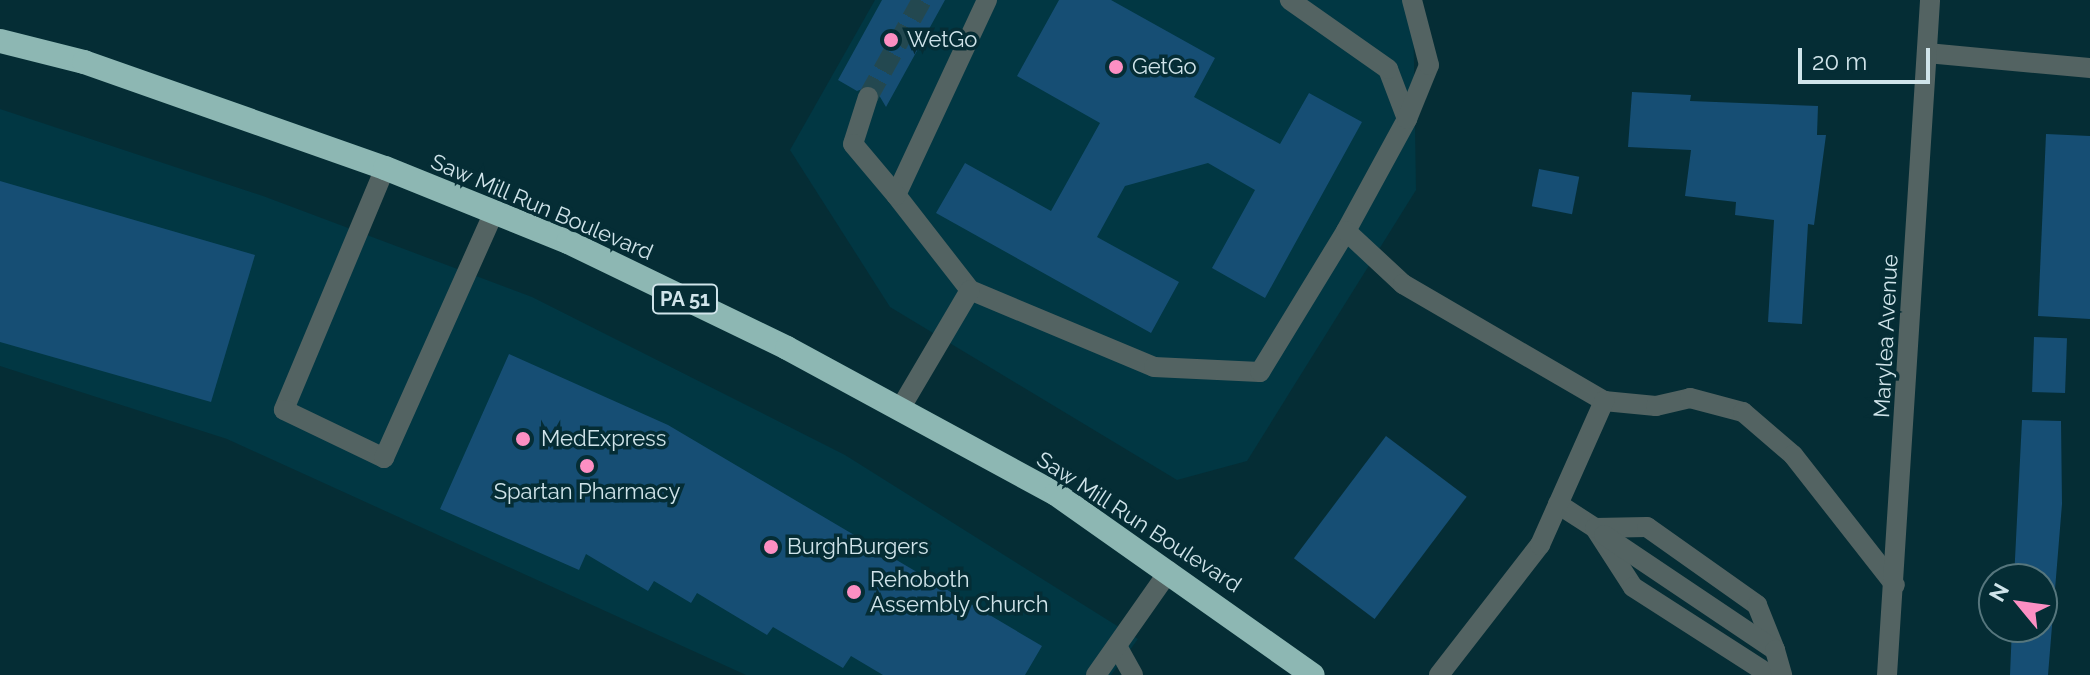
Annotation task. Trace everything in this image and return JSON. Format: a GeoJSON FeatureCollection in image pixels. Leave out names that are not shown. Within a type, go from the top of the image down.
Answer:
{"type":"FeatureCollection","features":[{"type":"Feature","properties":{"kind":"highway","name":"Saw Mill Run Boulevard"},"geometry":{"type":"LineString","coordinates":[[0,41],[84,62],[385,168],[637,275],[900,409],[1056,494],[1313,675]]}},
{"type":"Feature","properties":{"kind":"street"},"geometry":{"type":"LineString","coordinates":[[896,195],[987,0]]}},
{"type":"Feature","properties":{"kind":"street"},"geometry":{"type":"LineString","coordinates":[[1290,0],[1388,69],[1407,119]]}},
{"type":"Feature","properties":{"kind":"street"},"geometry":{"type":"LineString","coordinates":[[868,97],[853,144],[970,290],[1154,367],[1260,372],[1346,231],[1407,119],[1429,65],[1412,0]]}},
{"type":"Feature","properties":{"kind":"street","name":"Marylea Avenue"},"geometry":{"type":"LineString","coordinates":[[1887,675],[1930,0]]}},
{"type":"Feature","properties":{"kind":"street"},"geometry":{"type":"LineString","coordinates":[[1927,53],[2090,68]]}},
{"type":"Feature","properties":{"kind":"street"},"geometry":{"type":"LineString","coordinates":[[385,168],[284,410],[384,458],[494,212]]}},
{"type":"Feature","properties":{"kind":"street"},"geometry":{"type":"LineString","coordinates":[[1346,231],[1403,284],[1604,401],[1656,406],[1690,398],[1743,412],[1793,455],[1895,585]]}},
{"type":"Feature","properties":{"kind":"street"},"geometry":{"type":"LineString","coordinates":[[900,409],[970,290]]}},
{"type":"Feature","properties":{"kind":"street"},"geometry":{"type":"LineString","coordinates":[[1439,675],[1540,545],[1604,401]]}},
{"type":"Feature","properties":{"kind":"street"},"geometry":{"type":"LineString","coordinates":[[1558,504],[1775,650]]}},
{"type":"Feature","properties":{"kind":"street"},"geometry":{"type":"LineString","coordinates":[[1595,528],[1647,527],[1757,605],[1782,675]]}},
{"type":"Feature","properties":{"kind":"street"},"geometry":{"type":"LineString","coordinates":[[1595,528],[1633,587],[1770,675]]}},
{"type":"Feature","properties":{"kind":"street"},"geometry":{"type":"LineString","coordinates":[[1096,675],[1169,571]]}},
{"type":"Feature","properties":{"kind":"street"},"geometry":{"type":"LineString","coordinates":[[1117,646],[1133,675]]}},
{"type":"Feature","properties":{"kind":"shaded area"},"geometry":{"type":"Polygon","coordinates":[[[875,0],[1413,0],[1416,190],[1247,461],[1177,480],[890,307],[790,150],[875,0]]]}},
{"type":"Feature","properties":{"kind":"shaded area"},"geometry":{"type":"Polygon","coordinates":[[[0,109],[263,196],[532,297],[845,455],[1138,639],[1111,675],[746,675],[227,439],[0,366],[0,109]]]}},
{"type":"Feature","properties":{"kind":"building","name":"WetGo"},"geometry":{"type":"Polygon","coordinates":[[[882,0],[945,0],[886,107],[873,85],[857,91],[838,80],[882,0]]]}},
{"type":"Feature","properties":{"kind":"building","name":"GetGo"},"geometry":{"type":"Polygon","coordinates":[[[1059,0],[1111,0],[1215,58],[1194,97],[1280,144],[1309,93],[1362,122],[1265,298],[1212,268],[1255,190],[1208,163],[1125,186],[1097,237],[1179,282],[1151,333],[936,213],[965,163],[1051,211],[1100,123],[1017,76],[1059,0]]]}},
{"type":"Feature","properties":{"kind":"building"},"geometry":{"type":"Polygon","coordinates":[[[1632,92],[1691,95],[1690,101],[1818,106],[1817,135],[1826,135],[1814,225],[1808,224],[1802,324],[1768,322],[1774,220],[1735,215],[1736,202],[1685,196],[1691,150],[1628,147],[1632,92]]]}},
{"type":"Feature","properties":{"kind":"building"},"geometry":{"type":"Polygon","coordinates":[[[2046,134],[2090,136],[2090,319],[2038,316],[2046,134]]]}},
{"type":"Feature","properties":{"kind":"building"},"geometry":{"type":"Polygon","coordinates":[[[1539,169],[1579,177],[1572,214],[1532,206],[1539,169]]]}},
{"type":"Feature","properties":{"kind":"building"},"geometry":{"type":"Polygon","coordinates":[[[0,181],[255,255],[211,402],[0,342],[0,181]]]}},
{"type":"Feature","properties":{"kind":"building"},"geometry":{"type":"Polygon","coordinates":[[[2034,337],[2067,338],[2065,393],[2032,392],[2034,337]]]}},
{"type":"Feature","properties":{"kind":"building"},"geometry":{"type":"Polygon","coordinates":[[[509,354],[668,425],[1042,646],[1025,675],[883,675],[851,656],[843,668],[773,627],[767,635],[697,593],[691,603],[654,581],[648,591],[586,554],[579,570],[440,509],[509,354]]]}},
{"type":"Feature","properties":{"kind":"building"},"geometry":{"type":"Polygon","coordinates":[[[2022,420],[2061,421],[2062,504],[2057,563],[2015,563],[2022,420]]]}},
{"type":"Feature","properties":{"kind":"building"},"geometry":{"type":"Polygon","coordinates":[[[1386,436],[1467,497],[1375,619],[1294,558],[1386,436]]]}},
{"type":"Feature","properties":{"kind":"building"},"geometry":{"type":"Polygon","coordinates":[[[2011,643],[2051,643],[2048,675],[2010,675],[2011,643]]]}},
{"type":"Feature","properties":{"kind":"tunnel"},"geometry":{"type":"LineString","coordinates":[[868,97],[922,0]]}},
{"type":"Feature","properties":{"kind":"place","name":"WetGo"},"geometry":{"type":"Point","coordinates":[891,40]}},
{"type":"Feature","properties":{"kind":"place","name":"GetGo"},"geometry":{"type":"Point","coordinates":[1116,67]}},
{"type":"Feature","properties":{"kind":"place","name":"MedExpress"},"geometry":{"type":"Point","coordinates":[523,439]}},
{"type":"Feature","properties":{"kind":"place","name":"Spartan Pharmacy"},"geometry":{"type":"Point","coordinates":[587,466]}},
{"type":"Feature","properties":{"kind":"place","name":"BurghBurgers"},"geometry":{"type":"Point","coordinates":[771,547]}},
{"type":"Feature","properties":{"kind":"place","name":"Rehoboth Assembly Church"},"geometry":{"type":"Point","coordinates":[854,592]}}]}
